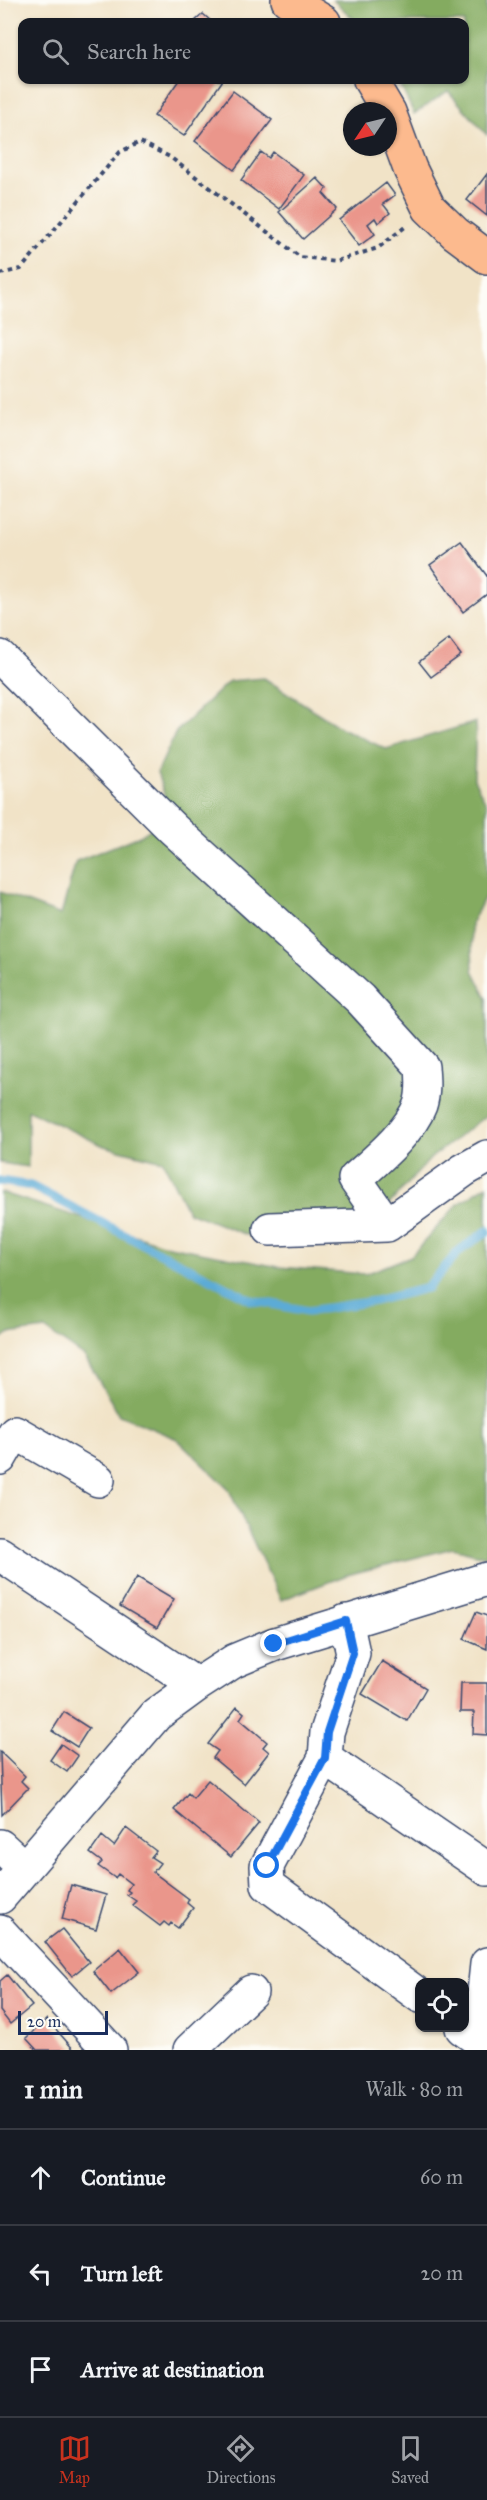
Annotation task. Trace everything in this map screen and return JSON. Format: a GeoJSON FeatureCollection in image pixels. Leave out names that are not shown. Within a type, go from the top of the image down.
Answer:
{"type":"FeatureCollection","features":[{"type":"Feature","properties":{"kind":"main road"},"geometry":{"type":"LineString","coordinates":[[288,0],[317,18]]}},
{"type":"Feature","properties":{"kind":"main road"},"geometry":{"type":"LineString","coordinates":[[372,84],[389,112],[410,169],[429,208],[455,233],[487,257]]}},
{"type":"Feature","properties":{"kind":"street"},"geometry":{"type":"LineString","coordinates":[[0,657],[173,829],[360,999],[422,1067],[421,1103],[413,1119],[379,1158],[355,1179],[387,1225]]}},
{"type":"Feature","properties":{"kind":"street"},"geometry":{"type":"LineString","coordinates":[[270,1229],[387,1225],[464,1170],[487,1157]]}},
{"type":"Feature","properties":{"kind":"street"},"geometry":{"type":"LineString","coordinates":[[0,1458],[15,1432],[98,1480]]}},
{"type":"Feature","properties":{"kind":"street"},"geometry":{"type":"LineString","coordinates":[[0,1554],[197,1685]]}},
{"type":"Feature","properties":{"kind":"street"},"geometry":{"type":"LineString","coordinates":[[0,1897],[156,1715],[197,1685],[234,1661],[274,1644],[487,1579]]}},
{"type":"Feature","properties":{"kind":"street"},"geometry":{"type":"LineString","coordinates":[[346,1621],[353,1653],[327,1732],[325,1758],[267,1866],[268,1885],[415,1992]]}},
{"type":"Feature","properties":{"kind":"street"},"geometry":{"type":"LineString","coordinates":[[325,1758],[487,1869]]}},
{"type":"Feature","properties":{"kind":"street"},"geometry":{"type":"LineString","coordinates":[[0,1846],[24,1868]]}},
{"type":"Feature","properties":{"kind":"street"},"geometry":{"type":"LineString","coordinates":[[0,1932],[110,2050]]}},
{"type":"Feature","properties":{"kind":"street"},"geometry":{"type":"LineString","coordinates":[[467,2032],[478,2040],[487,1964]]}},
{"type":"Feature","properties":{"kind":"street"},"geometry":{"type":"LineString","coordinates":[[190,2050],[251,1992]]}},
{"type":"Feature","properties":{"kind":"path"},"geometry":{"type":"LineString","coordinates":[[0,274],[21,269],[120,152],[140,142],[170,158],[300,257],[336,261],[378,248],[429,208]]}},
{"type":"Feature","properties":{"kind":"green space"},"geometry":{"type":"Polygon","coordinates":[[[333,0],[487,0],[487,135],[448,91],[414,114],[400,84],[469,84],[469,18],[353,18],[333,0]]]}},
{"type":"Feature","properties":{"kind":"green space"},"geometry":{"type":"Polygon","coordinates":[[[264,678],[341,728],[386,749],[476,722],[474,779],[487,805],[487,893],[471,924],[473,970],[487,998],[487,1115],[431,1158],[385,1209],[332,1246],[254,1238],[188,1212],[163,1161],[104,1146],[28,1110],[28,1167],[0,1163],[0,892],[61,915],[76,861],[140,836],[171,815],[157,773],[176,732],[229,681],[264,678]]]}},
{"type":"Feature","properties":{"kind":"green space"},"geometry":{"type":"Polygon","coordinates":[[[487,1185],[487,1557],[453,1548],[347,1575],[281,1600],[228,1488],[177,1439],[119,1415],[85,1357],[45,1329],[8,1334],[0,1340],[0,1192],[169,1246],[279,1267],[365,1274],[411,1256],[458,1204],[487,1185]]]}},
{"type":"Feature","properties":{"kind":"building"},"geometry":{"type":"Polygon","coordinates":[[[176,84],[220,84],[184,136],[154,116],[176,84]]]}},
{"type":"Feature","properties":{"kind":"building"},"geometry":{"type":"Polygon","coordinates":[[[233,91],[272,120],[234,170],[195,141],[233,91]]]}},
{"type":"Feature","properties":{"kind":"building"},"geometry":{"type":"Polygon","coordinates":[[[261,152],[269,158],[273,152],[304,175],[279,209],[241,180],[261,152]]]}},
{"type":"Feature","properties":{"kind":"building"},"geometry":{"type":"Polygon","coordinates":[[[487,174],[487,216],[467,200],[487,174]]]}},
{"type":"Feature","properties":{"kind":"building"},"geometry":{"type":"Polygon","coordinates":[[[317,178],[327,189],[323,193],[337,209],[303,239],[279,212],[317,178]]]}},
{"type":"Feature","properties":{"kind":"building"},"geometry":{"type":"Polygon","coordinates":[[[386,183],[395,195],[383,204],[390,213],[378,223],[375,218],[368,224],[375,234],[359,246],[339,220],[386,183]]]}},
{"type":"Feature","properties":{"kind":"building"},"geometry":{"type":"Polygon","coordinates":[[[462,542],[487,576],[487,594],[463,612],[430,565],[462,542]]]}},
{"type":"Feature","properties":{"kind":"building"},"geometry":{"type":"Polygon","coordinates":[[[449,639],[461,655],[431,677],[419,662],[449,639]]]}},
{"type":"Feature","properties":{"kind":"building"},"geometry":{"type":"Polygon","coordinates":[[[137,1577],[174,1599],[157,1628],[120,1606],[137,1577]]]}},
{"type":"Feature","properties":{"kind":"building"},"geometry":{"type":"Polygon","coordinates":[[[476,1612],[487,1616],[487,1649],[464,1639],[476,1612]]]}},
{"type":"Feature","properties":{"kind":"building"},"geometry":{"type":"Polygon","coordinates":[[[382,1661],[426,1688],[407,1721],[362,1694],[382,1661]]]}},
{"type":"Feature","properties":{"kind":"building"},"geometry":{"type":"Polygon","coordinates":[[[461,1683],[487,1683],[487,1735],[473,1734],[474,1712],[460,1712],[461,1683]]]}},
{"type":"Feature","properties":{"kind":"building"},"geometry":{"type":"Polygon","coordinates":[[[237,1707],[244,1713],[240,1719],[267,1742],[263,1747],[269,1752],[244,1784],[213,1758],[218,1751],[208,1744],[237,1707]]]}},
{"type":"Feature","properties":{"kind":"building"},"geometry":{"type":"Polygon","coordinates":[[[64,1712],[89,1728],[77,1747],[52,1731],[64,1712]]]}},
{"type":"Feature","properties":{"kind":"building"},"geometry":{"type":"Polygon","coordinates":[[[61,1744],[78,1756],[67,1772],[50,1760],[61,1744]]]}},
{"type":"Feature","properties":{"kind":"building"},"geometry":{"type":"Polygon","coordinates":[[[0,1752],[25,1776],[21,1781],[28,1788],[2,1815],[0,1752]]]}},
{"type":"Feature","properties":{"kind":"building"},"geometry":{"type":"Polygon","coordinates":[[[208,1780],[259,1823],[231,1857],[174,1810],[188,1793],[193,1798],[208,1780]]]}},
{"type":"Feature","properties":{"kind":"building"},"geometry":{"type":"Polygon","coordinates":[[[126,1828],[156,1851],[151,1857],[160,1863],[153,1872],[189,1899],[187,1903],[193,1908],[178,1928],[171,1923],[169,1926],[164,1922],[160,1926],[132,1905],[136,1901],[127,1895],[131,1884],[118,1874],[115,1878],[98,1866],[102,1862],[90,1853],[102,1836],[114,1846],[126,1828]]]}},
{"type":"Feature","properties":{"kind":"building"},"geometry":{"type":"Polygon","coordinates":[[[71,1885],[106,1895],[96,1929],[62,1919],[71,1885]]]}},
{"type":"Feature","properties":{"kind":"building"},"geometry":{"type":"Polygon","coordinates":[[[62,1929],[89,1962],[72,1976],[45,1942],[62,1929]]]}},
{"type":"Feature","properties":{"kind":"building"},"geometry":{"type":"Polygon","coordinates":[[[120,1948],[139,1972],[111,1994],[93,1971],[120,1948]]]}},
{"type":"Feature","properties":{"kind":"building"},"geometry":{"type":"Polygon","coordinates":[[[7,1975],[32,2006],[10,2024],[0,2011],[0,1981],[7,1975]]]}},
{"type":"Feature","properties":{"kind":"building"},"geometry":{"type":"Polygon","coordinates":[[[47,2019],[74,2050],[37,2050],[26,2038],[47,2019]]]}},
{"type":"Feature","properties":{"kind":"waterway"},"geometry":{"type":"LineString","coordinates":[[0,1181],[31,1186],[251,1300],[308,1311],[375,1301],[427,1288],[459,1251],[487,1231]]}},
{"type":"Feature","properties":{"kind":"route"},"geometry":{"type":"LineString","coordinates":[[267,1866],[325,1758],[327,1732],[353,1653],[346,1621],[274,1644]]}}]}
